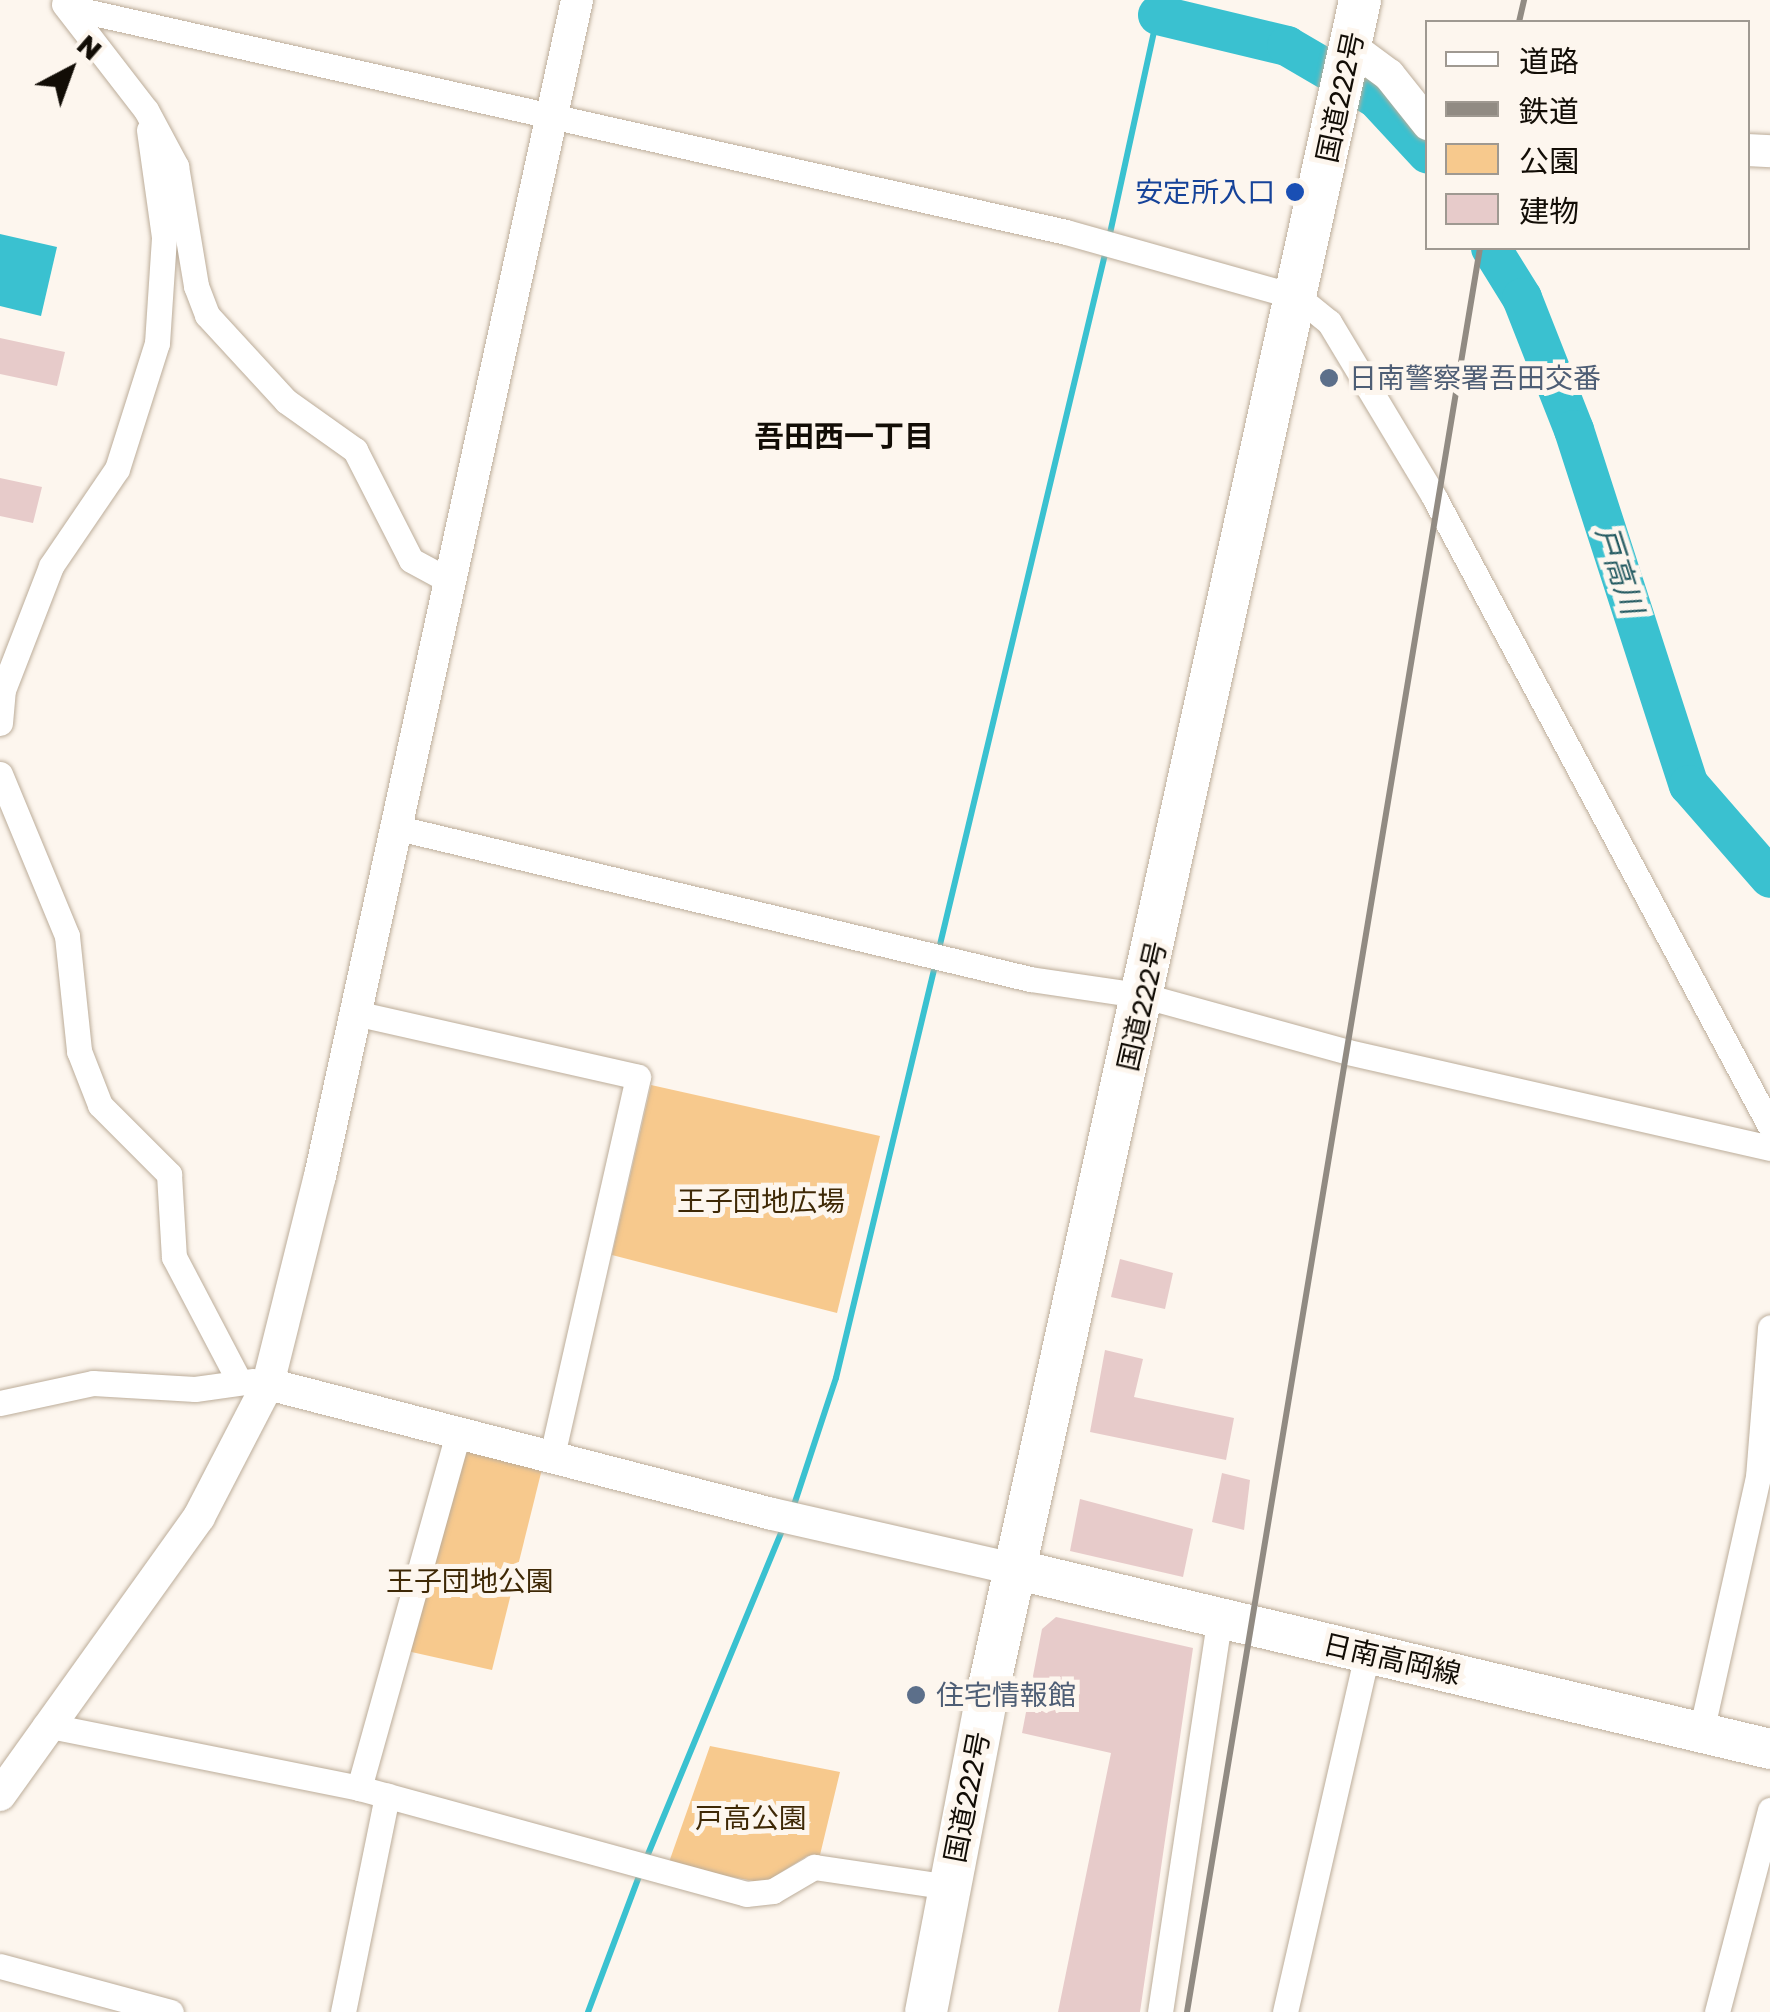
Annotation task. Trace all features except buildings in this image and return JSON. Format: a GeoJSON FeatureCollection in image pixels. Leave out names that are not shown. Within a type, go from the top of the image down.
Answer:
{"type":"FeatureCollection","features":[{"type":"Feature","properties":{"kind":"highway","name":"国道222号"},"geometry":{"type":"LineString","coordinates":[[926,2012],[1014,1570],[1144,996],[1360,0]]}},
{"type":"Feature","properties":{"kind":"main road","name":"日南高岡線"},"geometry":{"type":"LineString","coordinates":[[1014,1570],[1219,1622],[1366,1652],[1770,1750]]}},
{"type":"Feature","properties":{"kind":"street"},"geometry":{"type":"LineString","coordinates":[[0,1795],[45,1725],[199,1516],[253,1381],[355,1013],[577,0]]}},
{"type":"Feature","properties":{"kind":"street"},"geometry":{"type":"LineString","coordinates":[[64,3],[1066,232],[1298,297],[1328,322],[1434,497],[1770,1126]]}},
{"type":"Feature","properties":{"kind":"street"},"geometry":{"type":"LineString","coordinates":[[64,3],[146,110],[176,166],[196,286],[208,315],[286,401],[355,450],[410,560],[448,580]]}},
{"type":"Feature","properties":{"kind":"street"},"geometry":{"type":"LineString","coordinates":[[1351,48],[1390,74],[1425,120]]}},
{"type":"Feature","properties":{"kind":"street"},"geometry":{"type":"LineString","coordinates":[[0,723],[2,690],[51,566],[117,469],[157,343],[164,237],[146,110]]}},
{"type":"Feature","properties":{"kind":"street"},"geometry":{"type":"LineString","coordinates":[[0,774],[67,936],[78,1052],[100,1105],[169,1174],[174,1256],[253,1381]]}},
{"type":"Feature","properties":{"kind":"street"},"geometry":{"type":"LineString","coordinates":[[394,827],[1030,980],[1144,996],[1308,1042],[1770,1148]]}},
{"type":"Feature","properties":{"kind":"street"},"geometry":{"type":"LineString","coordinates":[[355,1013],[638,1077],[552,1456]]}},
{"type":"Feature","properties":{"kind":"street"},"geometry":{"type":"LineString","coordinates":[[1701,1732],[1758,1477],[1770,1327]]}},
{"type":"Feature","properties":{"kind":"street"},"geometry":{"type":"LineString","coordinates":[[0,1403],[93,1383],[194,1389],[253,1381],[1014,1570]]}},
{"type":"Feature","properties":{"kind":"street"},"geometry":{"type":"LineString","coordinates":[[359,1788],[458,1434]]}},
{"type":"Feature","properties":{"kind":"street"},"geometry":{"type":"LineString","coordinates":[[1160,2012],[1219,1622]]}},
{"type":"Feature","properties":{"kind":"street"},"geometry":{"type":"LineString","coordinates":[[1285,2012],[1366,1652]]}},
{"type":"Feature","properties":{"kind":"street"},"geometry":{"type":"LineString","coordinates":[[45,1725],[359,1788],[746,1894],[774,1891],[814,1867],[949,1887]]}},
{"type":"Feature","properties":{"kind":"street"},"geometry":{"type":"LineString","coordinates":[[343,2012],[386,1795]]}},
{"type":"Feature","properties":{"kind":"street"},"geometry":{"type":"LineString","coordinates":[[1717,2012],[1770,1810]]}},
{"type":"Feature","properties":{"kind":"street"},"geometry":{"type":"LineString","coordinates":[[0,1966],[171,2012]]}},
{"type":"Feature","properties":{"kind":"green space","name":"王子団地広場"},"geometry":{"type":"Polygon","coordinates":[[[651,1085],[880,1136],[837,1313],[612,1255],[651,1085]]]}},
{"type":"Feature","properties":{"kind":"green space","name":"王子団地公園"},"geometry":{"type":"Polygon","coordinates":[[[460,1446],[543,1465],[492,1670],[407,1651],[460,1446]]]}},
{"type":"Feature","properties":{"kind":"green space","name":"戸高公園"},"geometry":{"type":"Polygon","coordinates":[[[710,1746],[840,1772],[820,1855],[807,1856],[764,1883],[668,1865],[710,1746]]]}},
{"type":"Feature","properties":{"kind":"water"},"geometry":{"type":"Polygon","coordinates":[[[0,234],[57,247],[41,316],[0,306],[0,234]]]}},
{"type":"Feature","properties":{"kind":"waterway"},"geometry":{"type":"LineString","coordinates":[[1109,238],[1161,0]]}},
{"type":"Feature","properties":{"kind":"waterway","name":"戸高川"},"geometry":{"type":"LineString","coordinates":[[1158,15],[1287,46],[1376,98],[1425,151]]}},
{"type":"Feature","properties":{"kind":"waterway"},"geometry":{"type":"LineString","coordinates":[[938,953],[1106,250]]}},
{"type":"Feature","properties":{"kind":"waterway","name":"戸高川"},"geometry":{"type":"LineString","coordinates":[[1492,250],[1522,298],[1574,430],[1689,785],[1770,878]]}},
{"type":"Feature","properties":{"kind":"waterway"},"geometry":{"type":"LineString","coordinates":[[793,1508],[836,1378],[935,965]]}},
{"type":"Feature","properties":{"kind":"waterway"},"geometry":{"type":"LineString","coordinates":[[646,1859],[783,1529]]}},
{"type":"Feature","properties":{"kind":"waterway"},"geometry":{"type":"LineString","coordinates":[[588,2012],[641,1871]]}},
{"type":"Feature","properties":{"kind":"railway"},"geometry":{"type":"LineString","coordinates":[[1519,20],[1524,0]]}},
{"type":"Feature","properties":{"kind":"railway"},"geometry":{"type":"LineString","coordinates":[[1187,2012],[1480,250]]}},
{"type":"Feature","properties":{"kind":"place","name":"安定所入口"},"geometry":{"type":"Point","coordinates":[1295,192]}},
{"type":"Feature","properties":{"kind":"place","name":"日南警察署吾田交番"},"geometry":{"type":"Point","coordinates":[1329,378]}},
{"type":"Feature","properties":{"kind":"place","name":"住宅情報館"},"geometry":{"type":"Point","coordinates":[916,1695]}},
{"type":"Feature","properties":{"kind":"district","name":"吾田西一丁目"},"geometry":{"type":"Point","coordinates":[844,436]}}]}
